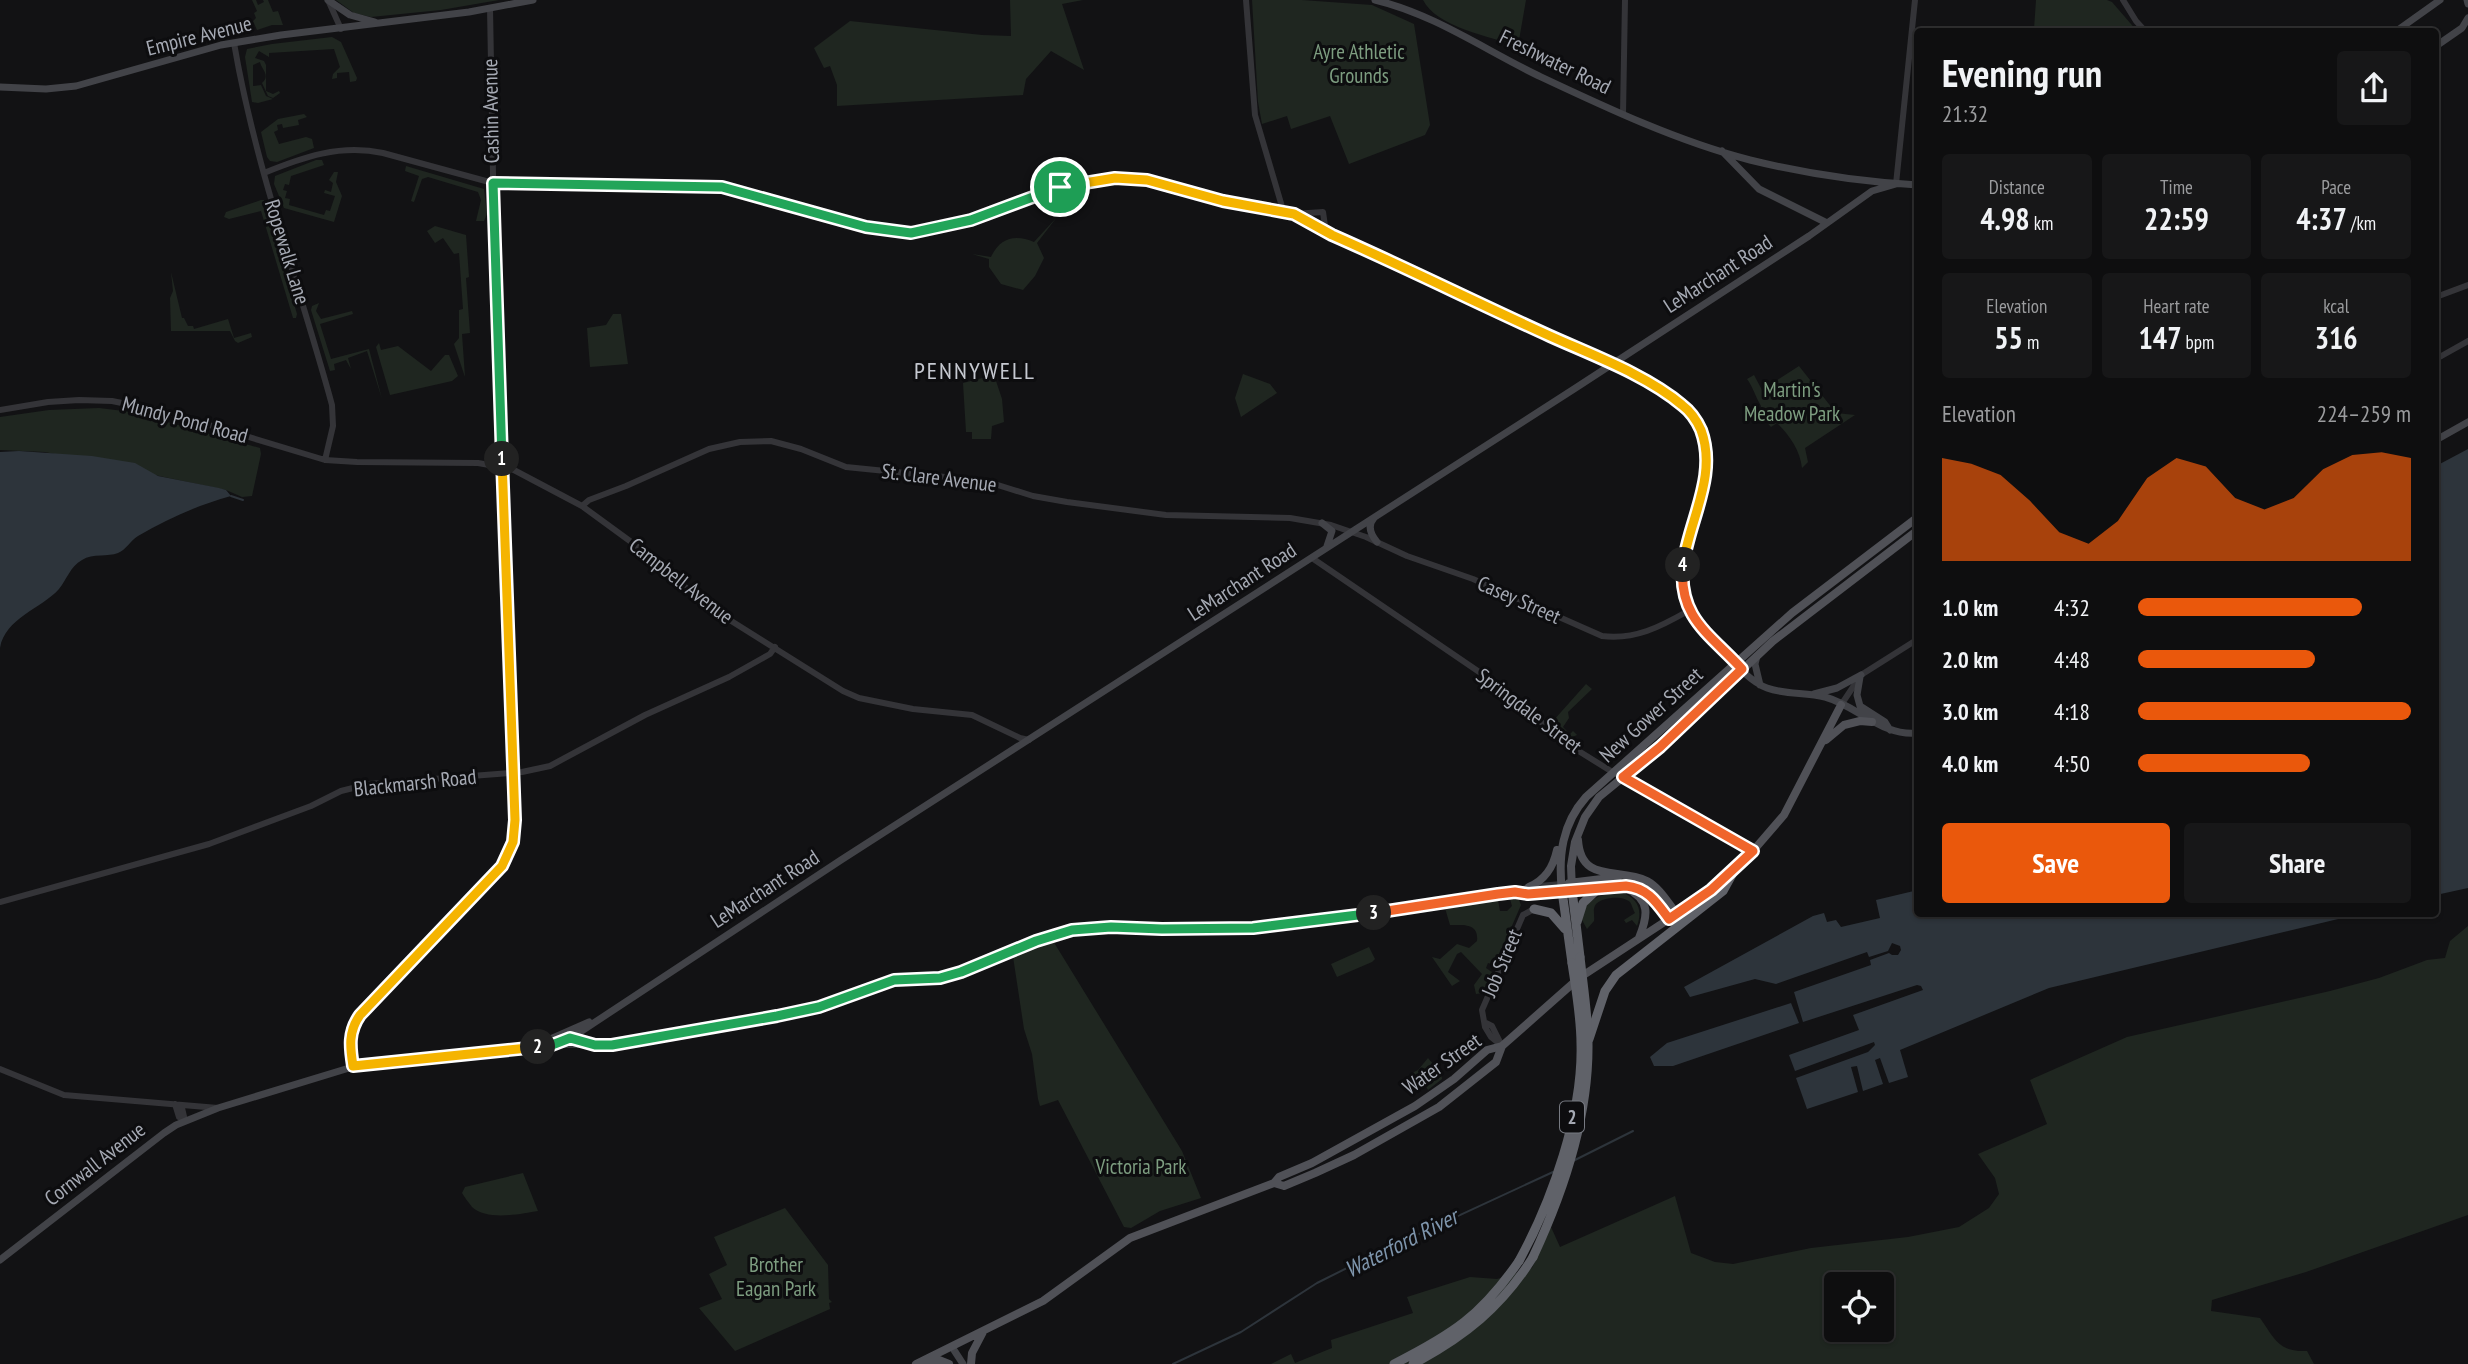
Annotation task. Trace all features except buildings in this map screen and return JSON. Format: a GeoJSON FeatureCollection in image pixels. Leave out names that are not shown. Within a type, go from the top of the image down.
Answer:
{"type":"FeatureCollection","features":[{"type":"Feature","properties":{"kind":"highway"},"geometry":{"type":"LineString","coordinates":[[1588,1044],[1600,1004],[1616,975],[1723,891],[1734,871]]}},
{"type":"Feature","properties":{"kind":"highway","name":"2"},"geometry":{"type":"LineString","coordinates":[[1413,1364],[1446,1346],[1478,1323],[1503,1297],[1533,1257],[1551,1216],[1579,1122],[1588,1044],[1577,931],[1567,887]]}},
{"type":"Feature","properties":{"kind":"highway","name":"2"},"geometry":{"type":"LineString","coordinates":[[1394,1364],[1456,1330],[1500,1287],[1519,1261],[1547,1205],[1568,1138],[1581,1047],[1568,937],[1567,887]]}},
{"type":"Feature","properties":{"kind":"highway"},"geometry":{"type":"LineString","coordinates":[[1577,931],[1583,903],[1600,887]]}},
{"type":"Feature","properties":{"kind":"highway"},"geometry":{"type":"LineString","coordinates":[[1534,909],[1548,911],[1555,916],[1568,937]]}},
{"type":"Feature","properties":{"kind":"main road"},"geometry":{"type":"LineString","coordinates":[[328,0],[353,17],[379,24]]}},
{"type":"Feature","properties":{"kind":"main road","name":"Empire Avenue"},"geometry":{"type":"LineString","coordinates":[[0,87],[46,89],[76,86],[234,43],[533,0]]}},
{"type":"Feature","properties":{"kind":"main road","name":"Freshwater Road"},"geometry":{"type":"LineString","coordinates":[[1375,0],[1404,8],[1542,77],[1655,128],[1722,151],[1772,165],[1914,185]]}},
{"type":"Feature","properties":{"kind":"main road"},"geometry":{"type":"LineString","coordinates":[[2401,28],[2440,0]]}},
{"type":"Feature","properties":{"kind":"main road"},"geometry":{"type":"LineString","coordinates":[[2439,44],[2465,27],[2468,18]]}},
{"type":"Feature","properties":{"kind":"main road","name":"Freshwater Road"},"geometry":{"type":"LineString","coordinates":[[1722,151],[1759,189],[1827,223]]}},
{"type":"Feature","properties":{"kind":"main road","name":"LeMarchant Road"},"geometry":{"type":"LineString","coordinates":[[528,1048],[552,1045],[583,1030],[1374,518],[1872,191],[1896,184]]}},
{"type":"Feature","properties":{"kind":"main road"},"geometry":{"type":"LineString","coordinates":[[1612,363],[1683,405],[1701,430],[1707,462],[1705,483],[1682,568],[1688,611],[1761,685],[1780,692],[1825,697],[1890,730],[1914,733]]}},
{"type":"Feature","properties":{"kind":"main road"},"geometry":{"type":"LineString","coordinates":[[2439,438],[2468,422]]}},
{"type":"Feature","properties":{"kind":"main road"},"geometry":{"type":"LineString","coordinates":[[1374,518],[1370,528],[1377,542]]}},
{"type":"Feature","properties":{"kind":"main road","name":"New Gower Street"},"geometry":{"type":"LineString","coordinates":[[1567,887],[1577,834],[1593,805],[1660,747],[1739,665],[1806,601],[1914,520]]}},
{"type":"Feature","properties":{"kind":"main road"},"geometry":{"type":"LineString","coordinates":[[1322,523],[1332,531],[1327,547]]}},
{"type":"Feature","properties":{"kind":"main road","name":"New Gower Street"},"geometry":{"type":"LineString","coordinates":[[1567,887],[1559,867],[1563,838],[1570,820],[1582,802],[1739,665],[1758,654],[1812,609],[1914,533]]}},
{"type":"Feature","properties":{"kind":"main road"},"geometry":{"type":"LineString","coordinates":[[1758,654],[1755,664],[1761,685]]}},
{"type":"Feature","properties":{"kind":"main road"},"geometry":{"type":"LineString","coordinates":[[1813,695],[1837,688],[1856,676],[1861,676],[1857,695],[1860,706],[1885,722],[1890,730]]}},
{"type":"Feature","properties":{"kind":"main road"},"geometry":{"type":"LineString","coordinates":[[1502,1046],[1579,978],[1673,917],[1734,871],[1784,815],[1841,705]]}},
{"type":"Feature","properties":{"kind":"main road"},"geometry":{"type":"LineString","coordinates":[[1824,741],[1847,724],[1872,722]]}},
{"type":"Feature","properties":{"kind":"main road"},"geometry":{"type":"LineString","coordinates":[[1577,834],[1580,855],[1590,867],[1601,872],[1621,873],[1652,884],[1673,917]]}},
{"type":"Feature","properties":{"kind":"main road"},"geometry":{"type":"LineString","coordinates":[[1528,887],[1538,883],[1547,874],[1563,838]]}},
{"type":"Feature","properties":{"kind":"main road"},"geometry":{"type":"LineString","coordinates":[[1567,887],[1632,877]]}},
{"type":"Feature","properties":{"kind":"main road"},"geometry":{"type":"LineString","coordinates":[[1620,886],[1636,894],[1644,903],[1645,917],[1639,938]]}},
{"type":"Feature","properties":{"kind":"main road"},"geometry":{"type":"LineString","coordinates":[[1567,887],[1634,886],[1650,895],[1673,917]]}},
{"type":"Feature","properties":{"kind":"main road","name":"LeMarchant Road"},"geometry":{"type":"LineString","coordinates":[[528,1048],[608,1013]]}},
{"type":"Feature","properties":{"kind":"main road","name":"Water Street"},"geometry":{"type":"LineString","coordinates":[[1502,1046],[1496,1062],[1439,1107],[1325,1168],[1284,1185],[1275,1183],[1279,1177],[1312,1163],[1415,1106],[1454,1079],[1487,1050],[1502,1046]]}},
{"type":"Feature","properties":{"kind":"main road","name":"Cornwall Avenue"},"geometry":{"type":"LineString","coordinates":[[0,1260],[164,1133],[185,1121],[353,1066],[528,1048]]}},
{"type":"Feature","properties":{"kind":"main road"},"geometry":{"type":"LineString","coordinates":[[919,1363],[1043,1301],[1130,1238],[1275,1183]]}},
{"type":"Feature","properties":{"kind":"main road"},"geometry":{"type":"LineString","coordinates":[[971,1364],[972,1353],[983,1332]]}},
{"type":"Feature","properties":{"kind":"main road"},"geometry":{"type":"LineString","coordinates":[[953,1347],[963,1364]]}},
{"type":"Feature","properties":{"kind":"main road"},"geometry":{"type":"LineString","coordinates":[[919,1363],[939,1360],[949,1364]]}},
{"type":"Feature","properties":{"kind":"street"},"geometry":{"type":"LineString","coordinates":[[328,0],[341,29]]}},
{"type":"Feature","properties":{"kind":"street"},"geometry":{"type":"LineString","coordinates":[[1246,0],[1255,115],[1283,211]]}},
{"type":"Feature","properties":{"kind":"street"},"geometry":{"type":"LineString","coordinates":[[1623,114],[1625,0]]}},
{"type":"Feature","properties":{"kind":"street"},"geometry":{"type":"LineString","coordinates":[[1896,184],[1915,0]]}},
{"type":"Feature","properties":{"kind":"street"},"geometry":{"type":"LineString","coordinates":[[2123,0],[2142,28]]}},
{"type":"Feature","properties":{"kind":"street","name":"Cashin Avenue"},"geometry":{"type":"LineString","coordinates":[[353,1066],[351,1037],[353,1026],[360,1015],[506,860],[514,835],[490,8]]}},
{"type":"Feature","properties":{"kind":"street","name":"Ropewalk Lane"},"geometry":{"type":"LineString","coordinates":[[234,43],[252,130],[332,405],[334,426],[325,460]]}},
{"type":"Feature","properties":{"kind":"street"},"geometry":{"type":"LineString","coordinates":[[264,173],[312,155],[354,150],[383,153],[493,183],[722,187],[866,227],[904,233],[929,231],[966,222],[1070,184],[1115,178],[1147,180],[1223,201],[1294,214],[1336,237],[1612,363]]}},
{"type":"Feature","properties":{"kind":"street"},"geometry":{"type":"LineString","coordinates":[[1294,214],[1323,212],[1325,226],[1336,237]]}},
{"type":"Feature","properties":{"kind":"street"},"geometry":{"type":"LineString","coordinates":[[2439,296],[2468,285]]}},
{"type":"Feature","properties":{"kind":"street"},"geometry":{"type":"LineString","coordinates":[[2439,357],[2468,341]]}},
{"type":"Feature","properties":{"kind":"street","name":"Mundy Pond Road"},"geometry":{"type":"LineString","coordinates":[[0,410],[79,400],[128,404],[166,412],[325,460]]}},
{"type":"Feature","properties":{"kind":"street","name":"St. Clare Avenue"},"geometry":{"type":"LineString","coordinates":[[582,506],[589,500],[656,474],[698,453],[740,442],[762,440],[801,449],[846,467],[985,481],[1033,496],[1067,502],[1166,515],[1284,518],[1322,523],[1351,532]]}},
{"type":"Feature","properties":{"kind":"street","name":"Campbell Avenue"},"geometry":{"type":"LineString","coordinates":[[325,460],[478,463],[503,467],[582,506],[634,544],[709,607],[843,691],[859,698],[924,710],[972,715],[1029,740]]}},
{"type":"Feature","properties":{"kind":"street","name":"Casey Street"},"geometry":{"type":"LineString","coordinates":[[1351,532],[1525,601],[1602,636],[1622,638],[1640,635],[1688,611]]}},
{"type":"Feature","properties":{"kind":"street","name":"Springdale Street"},"geometry":{"type":"LineString","coordinates":[[1312,558],[1488,678],[1563,740],[1614,773],[1753,851]]}},
{"type":"Feature","properties":{"kind":"street"},"geometry":{"type":"LineString","coordinates":[[1841,705],[1861,676],[1914,641]]}},
{"type":"Feature","properties":{"kind":"street","name":"Blackmarsh Road"},"geometry":{"type":"LineString","coordinates":[[0,902],[209,844],[310,806],[341,791],[369,783],[513,773],[543,768],[565,760],[631,723],[729,677],[770,654],[775,648]]}},
{"type":"Feature","properties":{"kind":"street"},"geometry":{"type":"LineString","coordinates":[[552,1045],[636,1041],[819,1007],[894,980],[940,978],[961,972],[1043,938],[1072,930],[1111,927],[1253,928],[1515,892],[1528,887],[1567,887]]}},
{"type":"Feature","properties":{"kind":"street"},"geometry":{"type":"LineString","coordinates":[[1515,892],[1528,894],[1567,887]]}},
{"type":"Feature","properties":{"kind":"street","name":"Job Street"},"geometry":{"type":"LineString","coordinates":[[1502,1046],[1492,1026],[1486,1023],[1483,1007],[1523,915],[1534,909]]}},
{"type":"Feature","properties":{"kind":"street"},"geometry":{"type":"LineString","coordinates":[[583,1030],[586,1043]]}},
{"type":"Feature","properties":{"kind":"street"},"geometry":{"type":"LineString","coordinates":[[561,1035],[595,1045]]}},
{"type":"Feature","properties":{"kind":"street"},"geometry":{"type":"LineString","coordinates":[[0,1069],[64,1095],[218,1108]]}},
{"type":"Feature","properties":{"kind":"street"},"geometry":{"type":"LineString","coordinates":[[175,1104],[179,1117],[185,1121]]}},
{"type":"Feature","properties":{"kind":"green space"},"geometry":{"type":"Polygon","coordinates":[[[252,0],[256,0],[258,5],[264,2],[263,0],[268,0],[273,12],[278,11],[283,25],[257,30],[253,21],[257,11],[252,0]]]}},
{"type":"Feature","properties":{"kind":"green space"},"geometry":{"type":"Polygon","coordinates":[[[336,0],[499,0],[441,10],[371,17],[354,13],[336,0]]]}},
{"type":"Feature","properties":{"kind":"green space"},"geometry":{"type":"Polygon","coordinates":[[[1010,0],[1083,0],[1062,4],[1084,70],[1051,51],[1026,79],[1023,95],[837,106],[837,85],[830,66],[824,68],[814,48],[850,21],[1011,36],[1010,0]]]}},
{"type":"Feature","properties":{"kind":"green space","name":"Ayre Athletic Grounds"},"geometry":{"type":"Polygon","coordinates":[[[1252,0],[1372,5],[1414,24],[1430,125],[1425,135],[1349,164],[1330,116],[1291,129],[1287,116],[1262,124],[1258,102],[1252,0]]]}},
{"type":"Feature","properties":{"kind":"green space"},"geometry":{"type":"Polygon","coordinates":[[[1423,0],[1526,0],[1518,46],[1452,24],[1430,9],[1423,0]]]}},
{"type":"Feature","properties":{"kind":"green space"},"geometry":{"type":"Polygon","coordinates":[[[2036,0],[2107,0],[2112,2],[2134,28],[2034,28],[2036,0]]]}},
{"type":"Feature","properties":{"kind":"green space"},"geometry":{"type":"Polygon","coordinates":[[[332,37],[341,42],[357,78],[356,81],[350,82],[349,72],[337,73],[337,78],[332,79],[340,67],[334,49],[269,53],[269,57],[259,51],[255,58],[264,61],[266,75],[260,62],[253,65],[253,86],[261,85],[266,96],[273,99],[252,102],[245,57],[247,49],[332,37]]]}},
{"type":"Feature","properties":{"kind":"green space"},"geometry":{"type":"Polygon","coordinates":[[[266,77],[266,91],[280,93],[273,98],[268,96],[262,83],[266,77]]]}},
{"type":"Feature","properties":{"kind":"green space"},"geometry":{"type":"Polygon","coordinates":[[[304,114],[307,117],[298,120],[299,125],[283,128],[282,124],[277,125],[278,130],[274,132],[279,144],[306,137],[312,139],[314,148],[277,162],[270,161],[261,132],[278,119],[304,114]]]}},
{"type":"Feature","properties":{"kind":"green space"},"geometry":{"type":"Polygon","coordinates":[[[322,160],[324,165],[291,176],[289,185],[285,184],[283,190],[287,191],[285,198],[290,199],[289,205],[324,215],[326,210],[330,211],[335,196],[324,193],[325,190],[331,192],[333,183],[329,180],[334,172],[338,172],[336,182],[342,196],[334,222],[284,208],[274,184],[275,176],[322,160]]]}},
{"type":"Feature","properties":{"kind":"green space"},"geometry":{"type":"Polygon","coordinates":[[[406,166],[484,189],[487,214],[484,221],[476,221],[481,200],[478,192],[428,177],[422,179],[414,202],[411,201],[419,176],[405,171],[406,166]]]}},
{"type":"Feature","properties":{"kind":"green space"},"geometry":{"type":"Polygon","coordinates":[[[264,200],[296,318],[293,318],[261,211],[229,219],[224,217],[226,212],[264,200]]]}},
{"type":"Feature","properties":{"kind":"green space"},"geometry":{"type":"Polygon","coordinates":[[[1057,217],[1037,243],[1044,258],[1035,276],[1023,290],[1001,284],[989,267],[989,259],[972,254],[991,257],[999,245],[1009,239],[1021,238],[1034,242],[1057,217]]]}},
{"type":"Feature","properties":{"kind":"green space"},"geometry":{"type":"Polygon","coordinates":[[[435,226],[466,235],[470,333],[462,334],[465,377],[454,344],[459,338],[459,310],[463,309],[459,253],[454,254],[443,238],[435,243],[427,231],[435,226]]]}},
{"type":"Feature","properties":{"kind":"green space"},"geometry":{"type":"Polygon","coordinates":[[[171,272],[182,318],[188,326],[193,326],[194,329],[228,319],[234,338],[251,333],[252,337],[238,343],[235,341],[230,331],[171,331],[171,272]]]}},
{"type":"Feature","properties":{"kind":"green space"},"geometry":{"type":"Polygon","coordinates":[[[319,303],[316,311],[321,319],[352,311],[353,314],[320,324],[331,359],[369,349],[382,399],[367,351],[348,358],[351,369],[346,360],[334,364],[335,370],[330,371],[311,310],[312,306],[319,303]]]}},
{"type":"Feature","properties":{"kind":"green space"},"geometry":{"type":"Polygon","coordinates":[[[613,314],[621,314],[628,364],[590,367],[587,328],[606,325],[613,314]]]}},
{"type":"Feature","properties":{"kind":"green space"},"geometry":{"type":"Polygon","coordinates":[[[379,343],[381,350],[398,346],[431,371],[445,355],[449,355],[458,376],[452,381],[390,395],[376,347],[379,343]]]}},
{"type":"Feature","properties":{"kind":"green space","name":"Martin's Meadow Park"},"geometry":{"type":"Polygon","coordinates":[[[1799,366],[1836,413],[1855,415],[1805,448],[1808,462],[1802,468],[1797,449],[1786,433],[1777,423],[1771,427],[1759,414],[1761,406],[1747,379],[1754,375],[1762,390],[1799,366]]]}},
{"type":"Feature","properties":{"kind":"green space"},"geometry":{"type":"Polygon","coordinates":[[[1243,374],[1270,384],[1277,393],[1241,417],[1235,398],[1243,374]]]}},
{"type":"Feature","properties":{"kind":"green space"},"geometry":{"type":"Polygon","coordinates":[[[994,375],[1002,399],[1004,422],[992,426],[991,439],[972,439],[972,432],[966,432],[963,383],[994,375]]]}},
{"type":"Feature","properties":{"kind":"green space"},"geometry":{"type":"Polygon","coordinates":[[[99,408],[132,412],[260,448],[252,496],[242,497],[226,490],[45,452],[0,450],[0,417],[49,410],[99,408]]]}},
{"type":"Feature","properties":{"kind":"green space"},"geometry":{"type":"Polygon","coordinates":[[[1586,684],[1592,689],[1568,712],[1569,718],[1563,727],[1570,734],[1573,731],[1577,735],[1570,738],[1553,721],[1586,684]]]}},
{"type":"Feature","properties":{"kind":"green space"},"geometry":{"type":"Polygon","coordinates":[[[1621,892],[1638,905],[1637,926],[1632,920],[1626,923],[1624,920],[1635,913],[1630,902],[1623,898],[1613,898],[1596,904],[1594,921],[1587,929],[1582,920],[1590,902],[1607,894],[1621,892]]]}},
{"type":"Feature","properties":{"kind":"green space"},"geometry":{"type":"Polygon","coordinates":[[[1510,899],[1519,900],[1521,905],[1495,965],[1488,963],[1486,968],[1492,972],[1483,993],[1476,994],[1474,985],[1482,974],[1461,952],[1457,954],[1448,972],[1460,981],[1452,986],[1432,957],[1440,959],[1457,944],[1469,948],[1477,941],[1477,935],[1470,926],[1450,925],[1445,908],[1498,900],[1500,911],[1507,911],[1512,906],[1510,899]]]}},
{"type":"Feature","properties":{"kind":"green space"},"geometry":{"type":"Polygon","coordinates":[[[2468,926],[2468,1215],[2306,1272],[2212,1300],[2211,1311],[2260,1318],[2278,1343],[2297,1351],[2307,1351],[2314,1364],[1271,1364],[1291,1354],[1295,1363],[1332,1348],[1331,1340],[1413,1313],[1407,1297],[1470,1277],[1497,1279],[1532,1268],[1551,1227],[1560,1247],[1675,1196],[1691,1253],[1715,1262],[1733,1264],[1811,1248],[1908,1237],[1959,1227],[1989,1208],[1999,1194],[1995,1178],[1978,1154],[2047,1124],[2030,1080],[2127,1037],[2330,991],[2379,978],[2427,960],[2445,958],[2450,941],[2468,926]]]}},
{"type":"Feature","properties":{"kind":"green space","name":"Victoria Park"},"geometry":{"type":"Polygon","coordinates":[[[1050,936],[1182,1151],[1201,1198],[1160,1211],[1131,1228],[1124,1227],[1058,1100],[1040,1106],[1038,1099],[1012,950],[1050,936]]]}},
{"type":"Feature","properties":{"kind":"green space"},"geometry":{"type":"Polygon","coordinates":[[[1369,947],[1375,959],[1372,962],[1337,977],[1331,964],[1369,947]]]}},
{"type":"Feature","properties":{"kind":"green space"},"geometry":{"type":"Polygon","coordinates":[[[1428,1058],[1439,1070],[1442,1079],[1428,1090],[1420,1076],[1411,1079],[1408,1075],[1418,1070],[1428,1058]]]}},
{"type":"Feature","properties":{"kind":"green space"},"geometry":{"type":"Polygon","coordinates":[[[523,1173],[538,1211],[486,1214],[472,1207],[462,1193],[465,1187],[523,1173]]]}},
{"type":"Feature","properties":{"kind":"green space","name":"Brother Eagan Park"},"geometry":{"type":"Polygon","coordinates":[[[785,1208],[828,1265],[829,1299],[832,1302],[829,1303],[830,1309],[735,1351],[699,1308],[722,1299],[709,1274],[727,1265],[714,1237],[785,1208]]]}},
{"type":"Feature","properties":{"kind":"shaded area"},"geometry":{"type":"Polygon","coordinates":[[[2468,449],[2468,888],[2439,894],[2439,464],[2468,449]]]}},
{"type":"Feature","properties":{"kind":"shaded area"},"geometry":{"type":"Polygon","coordinates":[[[0,452],[92,456],[135,463],[158,476],[219,488],[226,490],[231,496],[160,524],[138,536],[118,553],[82,560],[52,596],[16,621],[3,638],[0,648],[0,452]]]}},
{"type":"Feature","properties":{"kind":"shaded area"},"geometry":{"type":"Polygon","coordinates":[[[1914,891],[1914,917],[2346,917],[2049,988],[1900,1050],[1908,1077],[1889,1083],[1880,1058],[1875,1060],[1883,1084],[1863,1091],[1857,1066],[1851,1067],[1858,1092],[1807,1109],[1796,1078],[1868,1052],[1875,1045],[1874,1042],[1795,1071],[1789,1055],[1859,1030],[1853,1015],[1923,990],[1917,985],[1803,1022],[1794,992],[1871,965],[1870,960],[1889,953],[1898,955],[1900,946],[1892,943],[1888,951],[1869,957],[1867,952],[1776,984],[1755,979],[1690,997],[1684,987],[1813,916],[1824,913],[1827,922],[1836,920],[1841,927],[1880,918],[1876,900],[1914,891]]]}},
{"type":"Feature","properties":{"kind":"shaded area"},"geometry":{"type":"Polygon","coordinates":[[[1791,1003],[1799,1023],[1673,1066],[1654,1066],[1650,1057],[1667,1043],[1791,1003]]]}},
{"type":"Feature","properties":{"kind":"waterway"},"geometry":{"type":"LineString","coordinates":[[231,496],[243,500]]}},
{"type":"Feature","properties":{"kind":"waterway","name":"Waterford River"},"geometry":{"type":"LineString","coordinates":[[1573,1161],[1633,1131]]}},
{"type":"Feature","properties":{"kind":"waterway","name":"Waterford River"},"geometry":{"type":"LineString","coordinates":[[1173,1364],[1241,1332],[1317,1283],[1553,1172]]}},
{"type":"Feature","properties":{"kind":"district","name":"PENNYWELL"},"geometry":{"type":"Point","coordinates":[975,371]}},
{"type":"Feature","properties":{"kind":"route"},"geometry":{"type":"LineString","coordinates":[[1108,178],[1140,179],[1223,201],[1294,214],[1332,235],[1619,367],[1683,405],[1701,430],[1707,462],[1705,483],[1682,568],[1684,596],[1688,611],[1742,669],[1660,747],[1623,777],[1753,851],[1711,890],[1669,919],[1655,900],[1643,890],[1634,886],[1615,886],[1468,897],[1359,915],[1253,928],[1111,927],[1072,930],[1012,950],[961,972],[940,978],[894,980],[819,1007],[770,1018],[612,1045],[595,1045],[570,1038],[552,1045],[521,1049],[353,1066],[351,1037],[353,1026],[360,1015],[502,866],[513,842],[515,820],[493,183],[722,187],[866,227],[911,233],[971,220],[1060,187],[1108,178]]}}]}
